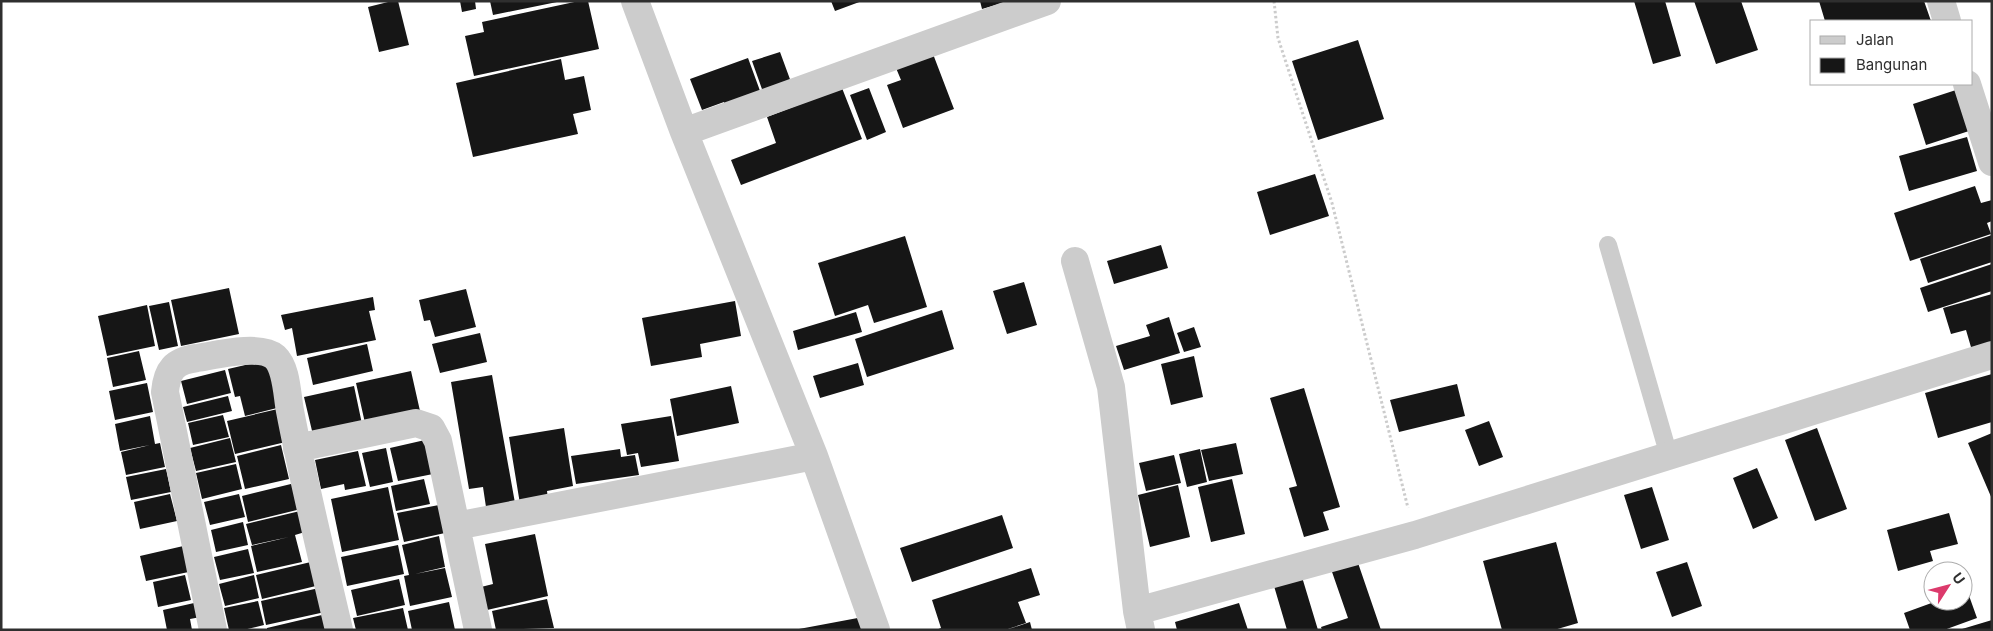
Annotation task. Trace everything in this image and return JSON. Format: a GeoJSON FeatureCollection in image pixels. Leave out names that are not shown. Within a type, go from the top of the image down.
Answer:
{"type":"FeatureCollection","features":[{"type":"Feature","properties":{"kind":"street"},"geometry":{"type":"LineString","coordinates":[[635,1],[684,132],[814,456],[876,630]]}},
{"type":"Feature","properties":{"kind":"street"},"geometry":{"type":"LineString","coordinates":[[684,132],[1047,1]]}},
{"type":"Feature","properties":{"kind":"street"},"geometry":{"type":"LineString","coordinates":[[1940,1],[1947,20]]}},
{"type":"Feature","properties":{"kind":"street"},"geometry":{"type":"LineString","coordinates":[[1967,85],[1992,162]]}},
{"type":"Feature","properties":{"kind":"street"},"geometry":{"type":"LineString","coordinates":[[1075,261],[1111,387],[1139,620],[1992,355]]}},
{"type":"Feature","properties":{"kind":"street"},"geometry":{"type":"LineString","coordinates":[[213,630],[165,392],[167,376],[176,364],[191,359],[251,351],[265,351],[276,358],[283,372],[297,448],[339,630]]}},
{"type":"Feature","properties":{"kind":"street"},"geometry":{"type":"LineString","coordinates":[[297,448],[416,423],[430,428],[438,441],[478,630]]}},
{"type":"Feature","properties":{"kind":"street"},"geometry":{"type":"LineString","coordinates":[[456,526],[814,456]]}},
{"type":"Feature","properties":{"kind":"lane"},"geometry":{"type":"LineString","coordinates":[[1608,246],[1669,456]]}},
{"type":"Feature","properties":{"kind":"path"},"geometry":{"type":"LineString","coordinates":[[1274,1],[1278,38],[1332,203],[1415,535]]}},
{"type":"Feature","properties":{"kind":"building"},"geometry":{"type":"Polygon","coordinates":[[[398,1],[409,45],[379,52],[368,7],[398,1]]]}},
{"type":"Feature","properties":{"kind":"building"},"geometry":{"type":"Polygon","coordinates":[[[460,1],[475,1],[476,9],[462,12],[460,1]]]}},
{"type":"Feature","properties":{"kind":"building"},"geometry":{"type":"Polygon","coordinates":[[[490,1],[557,1],[557,2],[493,15],[490,1]]]}},
{"type":"Feature","properties":{"kind":"building"},"geometry":{"type":"Polygon","coordinates":[[[579,1],[588,1],[599,49],[474,76],[465,36],[484,32],[482,22],[579,1]]]}},
{"type":"Feature","properties":{"kind":"building"},"geometry":{"type":"Polygon","coordinates":[[[831,1],[862,1],[835,11],[831,1]]]}},
{"type":"Feature","properties":{"kind":"building"},"geometry":{"type":"Polygon","coordinates":[[[980,1],[1006,1],[1006,2],[982,9],[980,1]]]}},
{"type":"Feature","properties":{"kind":"building"},"geometry":{"type":"Polygon","coordinates":[[[1634,1],[1665,1],[1681,56],[1653,64],[1634,1]]]}},
{"type":"Feature","properties":{"kind":"building"},"geometry":{"type":"Polygon","coordinates":[[[1694,1],[1741,1],[1758,50],[1716,64],[1694,1]]]}},
{"type":"Feature","properties":{"kind":"building"},"geometry":{"type":"Polygon","coordinates":[[[1819,1],[1924,1],[1931,20],[1825,20],[1819,1]]]}},
{"type":"Feature","properties":{"kind":"building"},"geometry":{"type":"Polygon","coordinates":[[[1358,40],[1384,119],[1318,140],[1292,61],[1358,40]]]}},
{"type":"Feature","properties":{"kind":"building"},"geometry":{"type":"Polygon","coordinates":[[[780,52],[791,82],[763,92],[752,61],[780,52]]]}},
{"type":"Feature","properties":{"kind":"building"},"geometry":{"type":"Polygon","coordinates":[[[933,54],[954,109],[903,128],[887,85],[901,80],[896,68],[933,54]]]}},
{"type":"Feature","properties":{"kind":"building"},"geometry":{"type":"Polygon","coordinates":[[[748,58],[763,99],[727,112],[724,102],[702,110],[690,79],[748,58]]]}},
{"type":"Feature","properties":{"kind":"building"},"geometry":{"type":"Polygon","coordinates":[[[561,59],[565,80],[584,76],[591,110],[573,114],[578,134],[473,157],[456,83],[561,59]]]}},
{"type":"Feature","properties":{"kind":"building"},"geometry":{"type":"Polygon","coordinates":[[[842,88],[862,139],[741,185],[731,160],[776,143],[767,117],[842,88]]]}},
{"type":"Feature","properties":{"kind":"building"},"geometry":{"type":"Polygon","coordinates":[[[869,88],[886,132],[867,140],[850,95],[869,88]]]}},
{"type":"Feature","properties":{"kind":"building"},"geometry":{"type":"Polygon","coordinates":[[[1956,90],[1969,131],[1926,145],[1913,104],[1956,90]]]}},
{"type":"Feature","properties":{"kind":"building"},"geometry":{"type":"Polygon","coordinates":[[[1967,137],[1977,171],[1909,191],[1899,156],[1967,137]]]}},
{"type":"Feature","properties":{"kind":"building"},"geometry":{"type":"Polygon","coordinates":[[[1315,174],[1329,216],[1270,235],[1257,192],[1315,174]]]}},
{"type":"Feature","properties":{"kind":"building"},"geometry":{"type":"Polygon","coordinates":[[[1975,186],[1981,203],[1992,200],[1992,221],[1987,223],[1991,234],[1910,261],[1894,213],[1975,186]]]}},
{"type":"Feature","properties":{"kind":"building"},"geometry":{"type":"Polygon","coordinates":[[[1992,235],[1992,262],[1928,283],[1920,259],[1992,235]]]}},
{"type":"Feature","properties":{"kind":"building"},"geometry":{"type":"Polygon","coordinates":[[[905,236],[927,307],[874,323],[868,305],[835,316],[818,263],[905,236]]]}},
{"type":"Feature","properties":{"kind":"building"},"geometry":{"type":"Polygon","coordinates":[[[1161,245],[1168,268],[1114,284],[1107,261],[1161,245]]]}},
{"type":"Feature","properties":{"kind":"building"},"geometry":{"type":"Polygon","coordinates":[[[1992,264],[1992,291],[1928,312],[1920,288],[1992,264]]]}},
{"type":"Feature","properties":{"kind":"building"},"geometry":{"type":"Polygon","coordinates":[[[1024,282],[1037,325],[1007,334],[993,291],[1024,282]]]}},
{"type":"Feature","properties":{"kind":"building"},"geometry":{"type":"Polygon","coordinates":[[[229,288],[239,334],[181,346],[171,300],[229,288]]]}},
{"type":"Feature","properties":{"kind":"building"},"geometry":{"type":"Polygon","coordinates":[[[466,289],[476,327],[435,337],[430,320],[424,321],[419,300],[466,289]]]}},
{"type":"Feature","properties":{"kind":"building"},"geometry":{"type":"Polygon","coordinates":[[[1992,294],[1992,348],[1973,354],[1966,330],[1951,334],[1943,308],[1992,294]]]}},
{"type":"Feature","properties":{"kind":"building"},"geometry":{"type":"Polygon","coordinates":[[[373,297],[375,310],[369,311],[376,340],[297,356],[292,328],[285,330],[281,315],[373,297]]]}},
{"type":"Feature","properties":{"kind":"building"},"geometry":{"type":"Polygon","coordinates":[[[735,301],[741,336],[700,344],[702,357],[651,366],[642,318],[735,301]]]}},
{"type":"Feature","properties":{"kind":"building"},"geometry":{"type":"Polygon","coordinates":[[[169,302],[178,346],[159,350],[149,306],[169,302]]]}},
{"type":"Feature","properties":{"kind":"building"},"geometry":{"type":"Polygon","coordinates":[[[147,305],[155,346],[107,356],[98,316],[147,305]]]}},
{"type":"Feature","properties":{"kind":"building"},"geometry":{"type":"Polygon","coordinates":[[[942,310],[954,349],[867,377],[855,339],[942,310]]]}},
{"type":"Feature","properties":{"kind":"building"},"geometry":{"type":"Polygon","coordinates":[[[856,312],[862,332],[798,350],[793,331],[856,312]]]}},
{"type":"Feature","properties":{"kind":"building"},"geometry":{"type":"Polygon","coordinates":[[[1169,317],[1180,353],[1124,370],[1116,346],[1150,336],[1146,325],[1169,317]]]}},
{"type":"Feature","properties":{"kind":"building"},"geometry":{"type":"Polygon","coordinates":[[[1194,327],[1201,347],[1184,352],[1177,333],[1194,327]]]}},
{"type":"Feature","properties":{"kind":"building"},"geometry":{"type":"Polygon","coordinates":[[[480,333],[487,362],[440,373],[432,344],[480,333]]]}},
{"type":"Feature","properties":{"kind":"building"},"geometry":{"type":"Polygon","coordinates":[[[367,344],[373,371],[313,385],[307,358],[367,344]]]}},
{"type":"Feature","properties":{"kind":"building"},"geometry":{"type":"Polygon","coordinates":[[[139,351],[146,380],[113,387],[107,358],[139,351]]]}},
{"type":"Feature","properties":{"kind":"building"},"geometry":{"type":"Polygon","coordinates":[[[1194,356],[1203,397],[1171,405],[1161,364],[1194,356]]]}},
{"type":"Feature","properties":{"kind":"building"},"geometry":{"type":"Polygon","coordinates":[[[271,359],[281,407],[245,416],[240,396],[235,397],[228,369],[271,359]]]}},
{"type":"Feature","properties":{"kind":"building"},"geometry":{"type":"Polygon","coordinates":[[[858,363],[864,385],[820,398],[813,376],[858,363]]]}},
{"type":"Feature","properties":{"kind":"building"},"geometry":{"type":"Polygon","coordinates":[[[225,370],[231,393],[187,404],[181,381],[225,370]]]}},
{"type":"Feature","properties":{"kind":"building"},"geometry":{"type":"Polygon","coordinates":[[[411,371],[420,411],[365,423],[356,383],[411,371]]]}},
{"type":"Feature","properties":{"kind":"building"},"geometry":{"type":"Polygon","coordinates":[[[1992,374],[1992,422],[1938,438],[1925,393],[1992,374]]]}},
{"type":"Feature","properties":{"kind":"building"},"geometry":{"type":"Polygon","coordinates":[[[492,375],[515,503],[486,507],[483,487],[469,489],[451,382],[492,375]]]}},
{"type":"Feature","properties":{"kind":"building"},"geometry":{"type":"Polygon","coordinates":[[[147,383],[153,412],[115,420],[109,391],[147,383]]]}},
{"type":"Feature","properties":{"kind":"building"},"geometry":{"type":"Polygon","coordinates":[[[1457,384],[1465,416],[1399,432],[1390,400],[1457,384]]]}},
{"type":"Feature","properties":{"kind":"building"},"geometry":{"type":"Polygon","coordinates":[[[354,386],[362,424],[313,435],[304,397],[354,386]]]}},
{"type":"Feature","properties":{"kind":"building"},"geometry":{"type":"Polygon","coordinates":[[[731,386],[739,423],[677,436],[670,399],[731,386]]]}},
{"type":"Feature","properties":{"kind":"building"},"geometry":{"type":"Polygon","coordinates":[[[1304,388],[1340,507],[1323,512],[1329,530],[1304,537],[1289,488],[1297,486],[1270,398],[1304,388]]]}},
{"type":"Feature","properties":{"kind":"building"},"geometry":{"type":"Polygon","coordinates":[[[228,396],[232,411],[187,422],[183,407],[228,396]]]}},
{"type":"Feature","properties":{"kind":"building"},"geometry":{"type":"Polygon","coordinates":[[[282,408],[290,441],[235,454],[227,421],[282,408]]]}},
{"type":"Feature","properties":{"kind":"building"},"geometry":{"type":"Polygon","coordinates":[[[223,415],[229,437],[193,445],[188,423],[223,415]]]}},
{"type":"Feature","properties":{"kind":"building"},"geometry":{"type":"Polygon","coordinates":[[[150,416],[155,444],[160,443],[165,467],[126,475],[121,452],[150,445],[120,451],[115,424],[150,416]]]}},
{"type":"Feature","properties":{"kind":"building"},"geometry":{"type":"Polygon","coordinates":[[[671,416],[679,461],[641,467],[638,453],[627,455],[621,424],[671,416]]]}},
{"type":"Feature","properties":{"kind":"building"},"geometry":{"type":"Polygon","coordinates":[[[1489,421],[1503,457],[1479,466],[1465,430],[1489,421]]]}},
{"type":"Feature","properties":{"kind":"building"},"geometry":{"type":"Polygon","coordinates":[[[564,428],[573,486],[547,491],[548,499],[520,504],[509,437],[564,428]]]}},
{"type":"Feature","properties":{"kind":"building"},"geometry":{"type":"Polygon","coordinates":[[[1817,428],[1847,509],[1815,521],[1785,440],[1817,428]]]}},
{"type":"Feature","properties":{"kind":"building"},"geometry":{"type":"Polygon","coordinates":[[[1992,433],[1992,499],[1968,443],[1992,433]]]}},
{"type":"Feature","properties":{"kind":"building"},"geometry":{"type":"Polygon","coordinates":[[[230,438],[236,462],[196,471],[190,448],[230,438]]]}},
{"type":"Feature","properties":{"kind":"building"},"geometry":{"type":"Polygon","coordinates":[[[425,440],[433,474],[398,481],[390,448],[425,440]]]}},
{"type":"Feature","properties":{"kind":"building"},"geometry":{"type":"Polygon","coordinates":[[[1236,443],[1243,474],[1209,481],[1201,450],[1236,443]]]}},
{"type":"Feature","properties":{"kind":"building"},"geometry":{"type":"Polygon","coordinates":[[[281,445],[289,479],[245,489],[237,456],[281,445]]]}},
{"type":"Feature","properties":{"kind":"building"},"geometry":{"type":"Polygon","coordinates":[[[386,448],[393,482],[370,487],[362,453],[386,448]]]}},
{"type":"Feature","properties":{"kind":"building"},"geometry":{"type":"Polygon","coordinates":[[[620,449],[621,457],[635,455],[639,475],[576,484],[571,456],[620,449]]]}},
{"type":"Feature","properties":{"kind":"building"},"geometry":{"type":"Polygon","coordinates":[[[1200,449],[1207,482],[1187,487],[1179,454],[1200,449]]]}},
{"type":"Feature","properties":{"kind":"building"},"geometry":{"type":"Polygon","coordinates":[[[358,451],[366,486],[345,490],[344,484],[321,489],[315,460],[358,451]]]}},
{"type":"Feature","properties":{"kind":"building"},"geometry":{"type":"Polygon","coordinates":[[[1174,455],[1181,483],[1146,491],[1139,463],[1174,455]]]}},
{"type":"Feature","properties":{"kind":"building"},"geometry":{"type":"Polygon","coordinates":[[[236,464],[242,489],[202,499],[196,473],[236,464]]]}},
{"type":"Feature","properties":{"kind":"building"},"geometry":{"type":"Polygon","coordinates":[[[1757,468],[1778,518],[1753,529],[1733,478],[1757,468]]]}},
{"type":"Feature","properties":{"kind":"building"},"geometry":{"type":"Polygon","coordinates":[[[166,469],[171,492],[131,500],[126,477],[166,469]]]}},
{"type":"Feature","properties":{"kind":"building"},"geometry":{"type":"Polygon","coordinates":[[[424,479],[430,504],[396,511],[391,486],[424,479]]]}},
{"type":"Feature","properties":{"kind":"building"},"geometry":{"type":"Polygon","coordinates":[[[1232,479],[1245,534],[1211,542],[1198,487],[1232,479]]]}},
{"type":"Feature","properties":{"kind":"building"},"geometry":{"type":"Polygon","coordinates":[[[295,483],[301,509],[248,522],[242,496],[295,483]]]}},
{"type":"Feature","properties":{"kind":"building"},"geometry":{"type":"Polygon","coordinates":[[[1178,485],[1190,537],[1150,547],[1138,495],[1178,485]]]}},
{"type":"Feature","properties":{"kind":"building"},"geometry":{"type":"Polygon","coordinates":[[[388,487],[399,540],[342,552],[331,499],[388,487]]]}},
{"type":"Feature","properties":{"kind":"building"},"geometry":{"type":"Polygon","coordinates":[[[1652,487],[1669,540],[1641,549],[1624,495],[1652,487]]]}},
{"type":"Feature","properties":{"kind":"building"},"geometry":{"type":"Polygon","coordinates":[[[170,494],[177,521],[140,529],[134,502],[170,494]]]}},
{"type":"Feature","properties":{"kind":"building"},"geometry":{"type":"Polygon","coordinates":[[[239,494],[245,517],[210,525],[204,502],[239,494]]]}},
{"type":"Feature","properties":{"kind":"building"},"geometry":{"type":"Polygon","coordinates":[[[439,505],[445,533],[404,542],[397,513],[439,505]]]}},
{"type":"Feature","properties":{"kind":"building"},"geometry":{"type":"Polygon","coordinates":[[[300,511],[305,532],[295,535],[302,562],[257,572],[251,546],[289,537],[252,545],[246,524],[300,511]]]}},
{"type":"Feature","properties":{"kind":"building"},"geometry":{"type":"Polygon","coordinates":[[[1949,513],[1958,544],[1930,551],[1933,561],[1923,561],[1923,564],[1898,571],[1887,530],[1949,513]]]}},
{"type":"Feature","properties":{"kind":"building"},"geometry":{"type":"Polygon","coordinates":[[[1002,515],[1013,548],[912,582],[900,548],[1002,515]]]}},
{"type":"Feature","properties":{"kind":"building"},"geometry":{"type":"Polygon","coordinates":[[[243,522],[248,545],[216,552],[211,530],[243,522]]]}},
{"type":"Feature","properties":{"kind":"building"},"geometry":{"type":"Polygon","coordinates":[[[535,534],[548,596],[487,610],[481,587],[493,584],[485,544],[535,534]]]}},
{"type":"Feature","properties":{"kind":"building"},"geometry":{"type":"Polygon","coordinates":[[[439,536],[445,567],[415,574],[445,568],[452,597],[410,606],[404,576],[409,575],[402,545],[439,536]]]}},
{"type":"Feature","properties":{"kind":"building"},"geometry":{"type":"Polygon","coordinates":[[[1556,542],[1578,623],[1554,630],[1502,630],[1483,561],[1556,542]]]}},
{"type":"Feature","properties":{"kind":"building"},"geometry":{"type":"Polygon","coordinates":[[[192,544],[198,570],[146,581],[140,556],[192,544]]]}},
{"type":"Feature","properties":{"kind":"building"},"geometry":{"type":"Polygon","coordinates":[[[398,545],[404,574],[347,586],[341,557],[398,545]]]}},
{"type":"Feature","properties":{"kind":"building"},"geometry":{"type":"Polygon","coordinates":[[[248,549],[254,573],[220,580],[214,557],[248,549]]]}},
{"type":"Feature","properties":{"kind":"building"},"geometry":{"type":"Polygon","coordinates":[[[1357,560],[1381,630],[1322,630],[1321,627],[1348,618],[1331,569],[1357,560]]]}},
{"type":"Feature","properties":{"kind":"building"},"geometry":{"type":"Polygon","coordinates":[[[315,561],[320,585],[262,599],[256,575],[315,561]]]}},
{"type":"Feature","properties":{"kind":"building"},"geometry":{"type":"Polygon","coordinates":[[[1687,562],[1702,606],[1672,617],[1656,572],[1687,562]]]}},
{"type":"Feature","properties":{"kind":"building"},"geometry":{"type":"Polygon","coordinates":[[[1031,568],[1040,595],[1018,602],[1026,623],[1005,630],[936,630],[941,628],[932,600],[1031,568]]]}},
{"type":"Feature","properties":{"kind":"building"},"geometry":{"type":"Polygon","coordinates":[[[185,575],[191,600],[158,607],[153,582],[185,575]]]}},
{"type":"Feature","properties":{"kind":"building"},"geometry":{"type":"Polygon","coordinates":[[[254,575],[259,598],[225,606],[219,584],[254,575]]]}},
{"type":"Feature","properties":{"kind":"building"},"geometry":{"type":"Polygon","coordinates":[[[1302,577],[1318,630],[1287,630],[1274,586],[1302,577]]]}},
{"type":"Feature","properties":{"kind":"building"},"geometry":{"type":"Polygon","coordinates":[[[399,579],[405,605],[357,616],[351,590],[399,579]]]}},
{"type":"Feature","properties":{"kind":"building"},"geometry":{"type":"Polygon","coordinates":[[[319,588],[325,612],[266,625],[261,601],[319,588]]]}},
{"type":"Feature","properties":{"kind":"building"},"geometry":{"type":"Polygon","coordinates":[[[547,599],[554,628],[496,630],[492,611],[547,599]]]}},
{"type":"Feature","properties":{"kind":"building"},"geometry":{"type":"Polygon","coordinates":[[[203,601],[206,616],[190,619],[192,630],[167,630],[163,610],[203,601]]]}},
{"type":"Feature","properties":{"kind":"building"},"geometry":{"type":"Polygon","coordinates":[[[258,601],[264,625],[243,630],[229,630],[224,608],[258,601]]]}},
{"type":"Feature","properties":{"kind":"building"},"geometry":{"type":"Polygon","coordinates":[[[449,602],[455,630],[412,630],[408,611],[449,602]]]}},
{"type":"Feature","properties":{"kind":"building"},"geometry":{"type":"Polygon","coordinates":[[[1239,603],[1248,630],[1177,630],[1175,622],[1239,603]]]}},
{"type":"Feature","properties":{"kind":"building"},"geometry":{"type":"Polygon","coordinates":[[[1923,606],[1923,611],[1973,611],[1973,607],[1977,618],[1944,630],[1910,630],[1904,613],[1923,606]]]}},
{"type":"Feature","properties":{"kind":"building"},"geometry":{"type":"Polygon","coordinates":[[[403,608],[408,630],[356,630],[353,618],[403,608]]]}},
{"type":"Feature","properties":{"kind":"building"},"geometry":{"type":"Polygon","coordinates":[[[326,614],[329,630],[267,630],[267,628],[326,614]]]}},
{"type":"Feature","properties":{"kind":"building"},"geometry":{"type":"Polygon","coordinates":[[[863,617],[865,630],[799,630],[799,629],[863,617]]]}},
{"type":"Feature","properties":{"kind":"building"},"geometry":{"type":"Polygon","coordinates":[[[1992,620],[1992,630],[1962,630],[1962,629],[1992,620]]]}},
{"type":"Feature","properties":{"kind":"building"},"geometry":{"type":"Polygon","coordinates":[[[1030,622],[1032,630],[1009,630],[1009,629],[1030,622]]]}}]}
